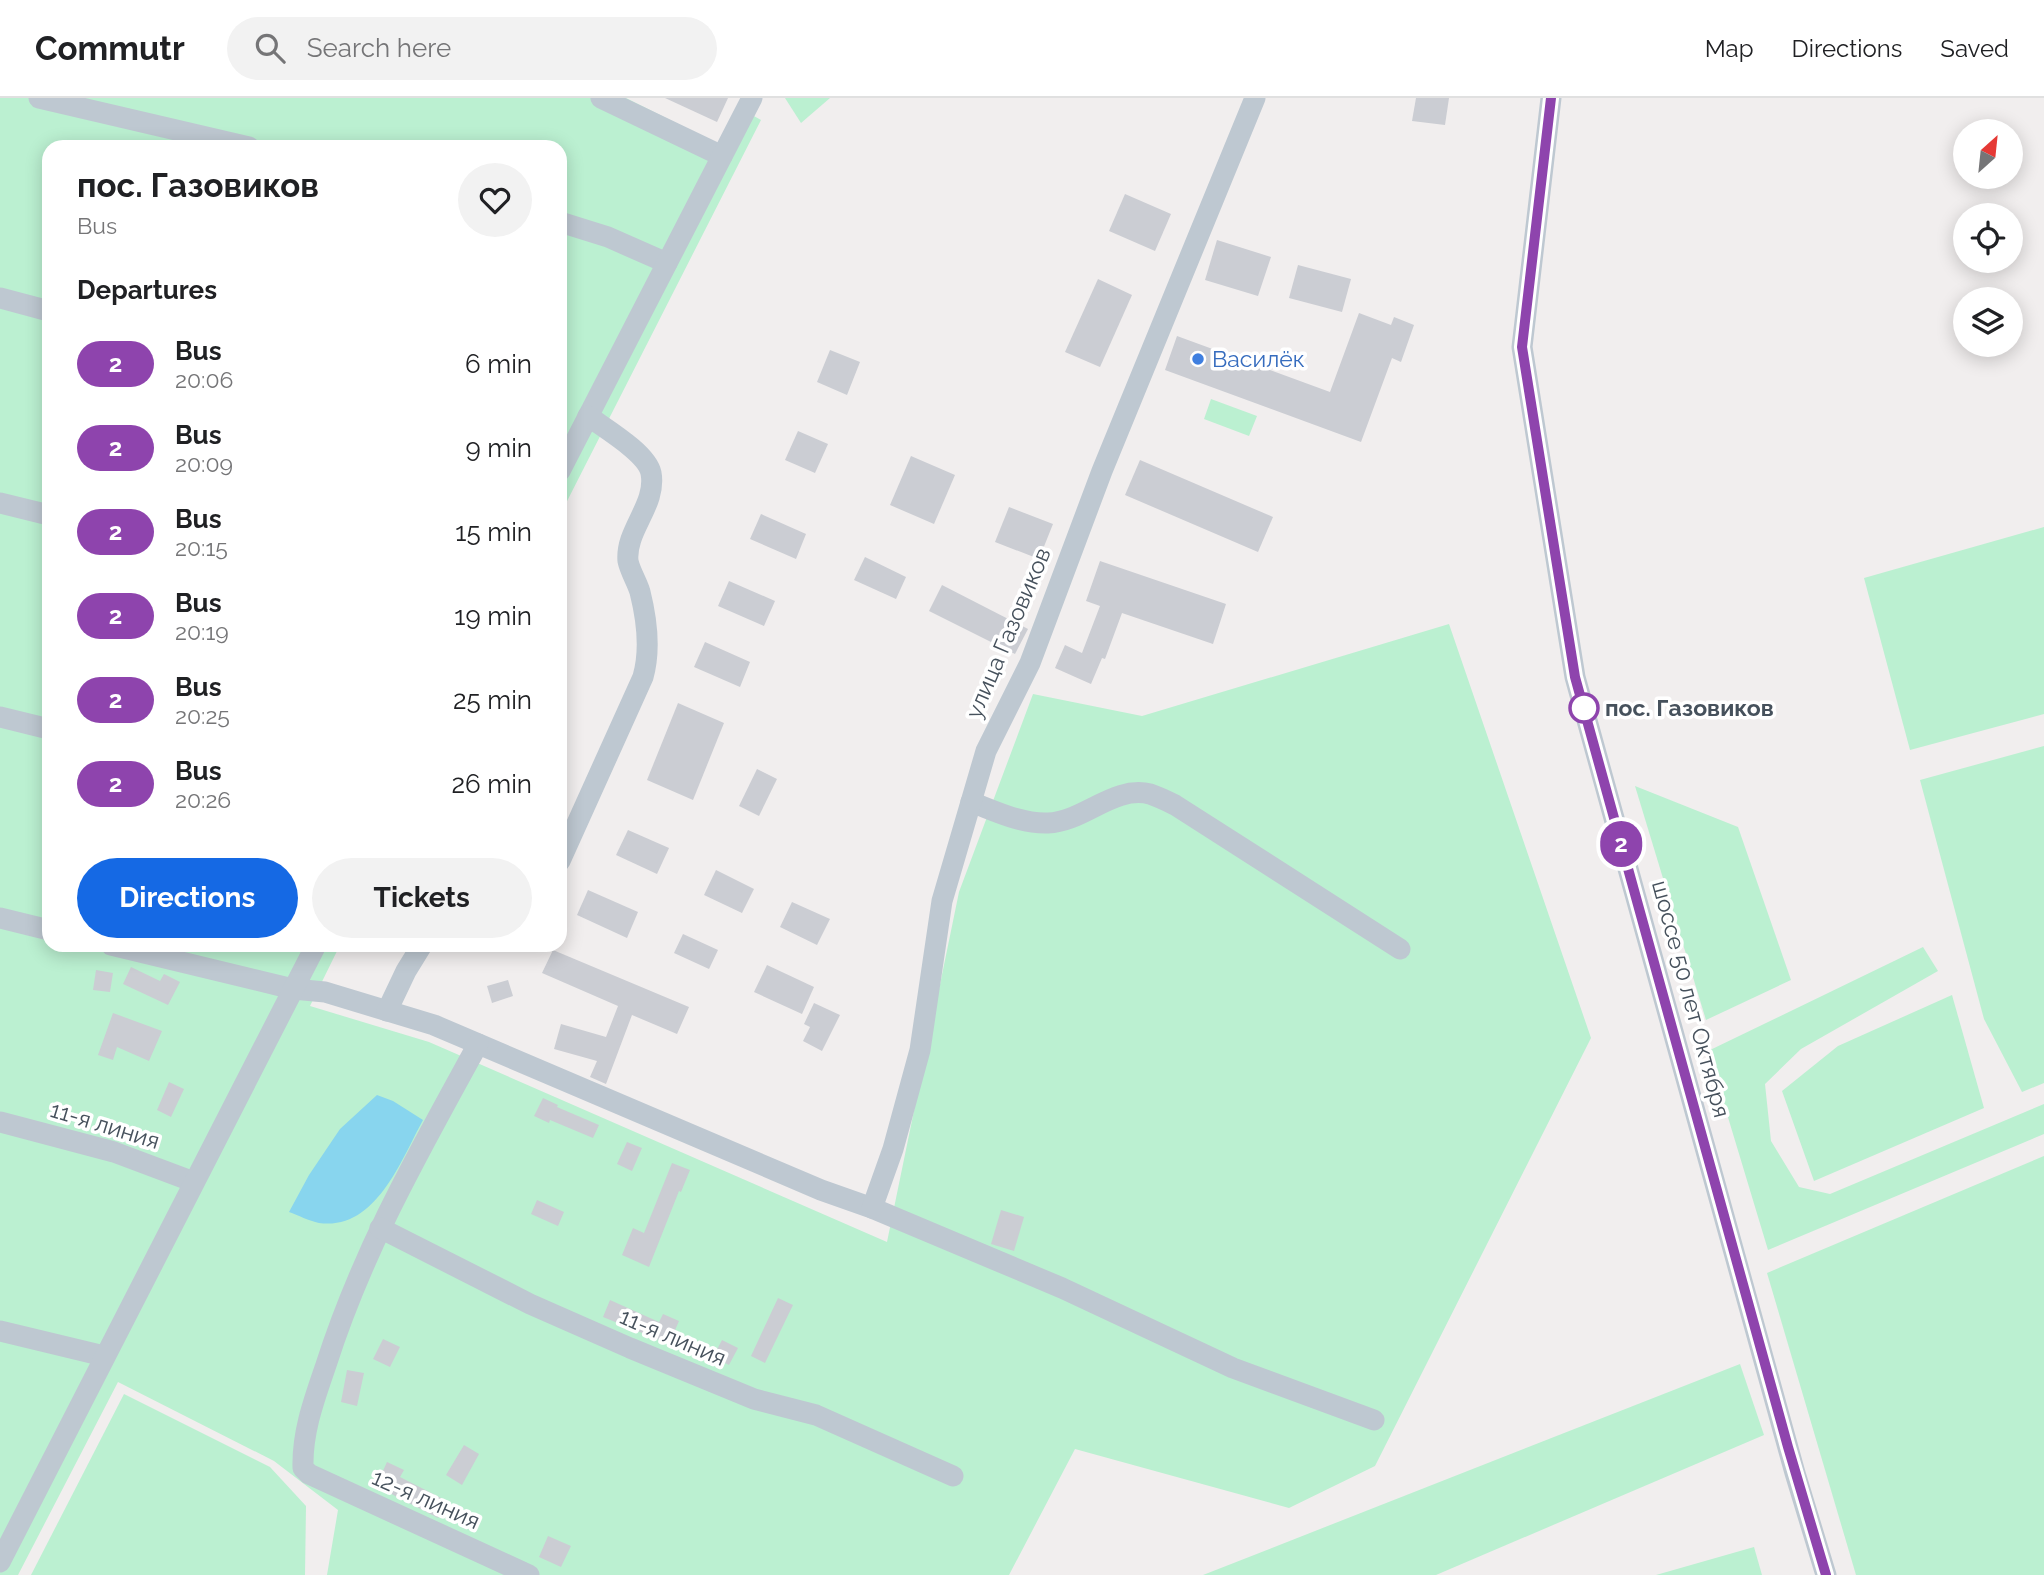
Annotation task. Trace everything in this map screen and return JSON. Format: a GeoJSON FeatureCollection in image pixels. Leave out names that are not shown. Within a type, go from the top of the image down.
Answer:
{"type":"FeatureCollection","features":[{"type":"Feature","properties":{"kind":"street"},"geometry":{"type":"LineString","coordinates":[[39,98],[219,140]]}},
{"type":"Feature","properties":{"kind":"street"},"geometry":{"type":"LineString","coordinates":[[601,98],[722,156]]}},
{"type":"Feature","properties":{"kind":"street"},"geometry":{"type":"LineString","coordinates":[[567,450],[588,416],[752,98]]}},
{"type":"Feature","properties":{"kind":"street","name":"улица Газовиков"},"geometry":{"type":"LineString","coordinates":[[872,1208],[893,1149],[920,1050],[942,901],[986,751],[1030,663],[1102,471],[1255,98]]}},
{"type":"Feature","properties":{"kind":"street","name":"шоссе 50 лет Октября"},"geometry":{"type":"LineString","coordinates":[[1551,98],[1522,347],[1575,677],[1791,1460],[1826,1575]]}},
{"type":"Feature","properties":{"kind":"street"},"geometry":{"type":"LineString","coordinates":[[567,224],[608,237],[667,263]]}},
{"type":"Feature","properties":{"kind":"street"},"geometry":{"type":"LineString","coordinates":[[0,298],[42,308]]}},
{"type":"Feature","properties":{"kind":"street"},"geometry":{"type":"LineString","coordinates":[[567,845],[643,677],[649,644],[640,592],[628,561],[631,539],[647,505],[651,472],[646,462],[631,448],[588,416]]}},
{"type":"Feature","properties":{"kind":"street"},"geometry":{"type":"LineString","coordinates":[[0,503],[42,513]]}},
{"type":"Feature","properties":{"kind":"street"},"geometry":{"type":"LineString","coordinates":[[0,717],[42,727]]}},
{"type":"Feature","properties":{"kind":"street"},"geometry":{"type":"LineString","coordinates":[[971,802],[1025,822],[1050,824],[1072,818],[1105,801],[1133,793],[1149,794],[1175,804],[1400,949]]}},
{"type":"Feature","properties":{"kind":"street"},"geometry":{"type":"LineString","coordinates":[[0,918],[42,928]]}},
{"type":"Feature","properties":{"kind":"street"},"geometry":{"type":"LineString","coordinates":[[140,952],[293,989],[325,992],[434,1026],[821,1190],[872,1208],[1062,1288],[1233,1368],[1374,1420]]}},
{"type":"Feature","properties":{"kind":"street"},"geometry":{"type":"LineString","coordinates":[[0,1562],[312,952]]}},
{"type":"Feature","properties":{"kind":"street"},"geometry":{"type":"LineString","coordinates":[[387,1010],[405,971],[417,952]]}},
{"type":"Feature","properties":{"kind":"street"},"geometry":{"type":"LineString","coordinates":[[380,1228],[478,1044]]}},
{"type":"Feature","properties":{"kind":"street","name":"11-я линия"},"geometry":{"type":"LineString","coordinates":[[0,1122],[114,1152],[194,1182]]}},
{"type":"Feature","properties":{"kind":"street","name":"11-я линия"},"geometry":{"type":"LineString","coordinates":[[380,1228],[530,1304],[630,1348],[754,1399],[816,1415],[953,1476]]}},
{"type":"Feature","properties":{"kind":"street","name":"12-я линия"},"geometry":{"type":"LineString","coordinates":[[380,1228],[336,1332],[302,1445],[303,1468],[309,1474],[529,1575]]}},
{"type":"Feature","properties":{"kind":"street"},"geometry":{"type":"LineString","coordinates":[[0,1331],[104,1356]]}},
{"type":"Feature","properties":{"kind":"green space"},"geometry":{"type":"Polygon","coordinates":[[[0,98],[626,98],[726,148],[745,111],[761,120],[567,501],[567,140],[42,140],[42,952],[337,952],[310,1006],[429,1042],[887,1242],[959,892],[1033,694],[1142,716],[1449,624],[1591,1038],[1375,1466],[1289,1508],[1075,1449],[1009,1575],[327,1575],[338,1510],[274,1461],[118,1382],[18,1575],[0,1575],[0,98]]]}},
{"type":"Feature","properties":{"kind":"green space"},"geometry":{"type":"Polygon","coordinates":[[[785,98],[830,98],[801,123],[785,98]]]}},
{"type":"Feature","properties":{"kind":"green space"},"geometry":{"type":"Polygon","coordinates":[[[1211,399],[1257,416],[1249,436],[1204,419],[1211,399]]]}},
{"type":"Feature","properties":{"kind":"green space"},"geometry":{"type":"Polygon","coordinates":[[[2044,527],[2044,714],[1910,750],[1864,578],[2044,527]]]}},
{"type":"Feature","properties":{"kind":"green space"},"geometry":{"type":"Polygon","coordinates":[[[2044,746],[2044,1083],[2022,1092],[1984,1019],[1920,780],[2044,746]]]}},
{"type":"Feature","properties":{"kind":"green space"},"geometry":{"type":"Polygon","coordinates":[[[1635,786],[1738,827],[1791,980],[1706,1020],[1635,786]]]}},
{"type":"Feature","properties":{"kind":"green space"},"geometry":{"type":"Polygon","coordinates":[[[1923,947],[1938,971],[1801,1049],[1765,1084],[1771,1141],[1799,1187],[1830,1194],[2044,1104],[2044,1134],[1768,1250],[1708,1051],[1923,947]]]}},
{"type":"Feature","properties":{"kind":"green space"},"geometry":{"type":"Polygon","coordinates":[[[1952,995],[1984,1108],[1814,1181],[1782,1091],[1838,1046],[1952,995]]]}},
{"type":"Feature","properties":{"kind":"green space"},"geometry":{"type":"Polygon","coordinates":[[[2044,1156],[2044,1575],[1856,1575],[1767,1273],[2044,1156]]]}},
{"type":"Feature","properties":{"kind":"green space"},"geometry":{"type":"Polygon","coordinates":[[[1740,1364],[1764,1435],[1436,1575],[1203,1575],[1740,1364]]]}},
{"type":"Feature","properties":{"kind":"green space"},"geometry":{"type":"Polygon","coordinates":[[[124,1394],[270,1467],[306,1506],[305,1575],[31,1575],[124,1394]]]}},
{"type":"Feature","properties":{"kind":"green space"},"geometry":{"type":"Polygon","coordinates":[[[1754,1547],[1762,1575],[1656,1575],[1754,1547]]]}},
{"type":"Feature","properties":{"kind":"water"},"geometry":{"type":"Polygon","coordinates":[[[377,1095],[393,1101],[423,1120],[384,1190],[356,1216],[339,1223],[319,1223],[289,1212],[309,1175],[340,1129],[377,1095]]]}},
{"type":"Feature","properties":{"kind":"building"},"geometry":{"type":"Polygon","coordinates":[[[665,98],[728,98],[717,122],[665,98]]]}},
{"type":"Feature","properties":{"kind":"building"},"geometry":{"type":"Polygon","coordinates":[[[1416,98],[1449,98],[1445,125],[1412,121],[1416,98]]]}},
{"type":"Feature","properties":{"kind":"building"},"geometry":{"type":"Polygon","coordinates":[[[1125,194],[1171,214],[1155,251],[1109,231],[1125,194]]]}},
{"type":"Feature","properties":{"kind":"building"},"geometry":{"type":"Polygon","coordinates":[[[1217,240],[1271,257],[1258,296],[1205,280],[1217,240]]]}},
{"type":"Feature","properties":{"kind":"building"},"geometry":{"type":"Polygon","coordinates":[[[1298,265],[1351,279],[1342,312],[1289,298],[1298,265]]]}},
{"type":"Feature","properties":{"kind":"building"},"geometry":{"type":"Polygon","coordinates":[[[1098,279],[1132,295],[1100,367],[1065,352],[1098,279]]]}},
{"type":"Feature","properties":{"kind":"building"},"geometry":{"type":"Polygon","coordinates":[[[1359,313],[1391,325],[1394,317],[1414,325],[1401,362],[1392,358],[1361,442],[1165,370],[1177,336],[1330,392],[1359,313]]]}},
{"type":"Feature","properties":{"kind":"building"},"geometry":{"type":"Polygon","coordinates":[[[830,350],[860,362],[847,395],[817,382],[830,350]]]}},
{"type":"Feature","properties":{"kind":"building"},"geometry":{"type":"Polygon","coordinates":[[[798,431],[828,444],[815,473],[785,460],[798,431]]]}},
{"type":"Feature","properties":{"kind":"building"},"geometry":{"type":"Polygon","coordinates":[[[911,456],[955,475],[934,524],[890,505],[911,456]]]}},
{"type":"Feature","properties":{"kind":"building"},"geometry":{"type":"Polygon","coordinates":[[[1140,460],[1273,517],[1258,552],[1125,495],[1140,460]]]}},
{"type":"Feature","properties":{"kind":"building"},"geometry":{"type":"Polygon","coordinates":[[[1009,507],[1053,524],[1039,559],[995,542],[1009,507]]]}},
{"type":"Feature","properties":{"kind":"building"},"geometry":{"type":"Polygon","coordinates":[[[761,514],[806,534],[796,559],[750,539],[761,514]]]}},
{"type":"Feature","properties":{"kind":"building"},"geometry":{"type":"Polygon","coordinates":[[[865,557],[906,577],[896,599],[854,580],[865,557]]]}},
{"type":"Feature","properties":{"kind":"building"},"geometry":{"type":"Polygon","coordinates":[[[1100,561],[1226,604],[1213,644],[1122,613],[1105,659],[1102,658],[1091,684],[1055,668],[1065,645],[1082,653],[1100,606],[1086,601],[1100,561]]]}},
{"type":"Feature","properties":{"kind":"building"},"geometry":{"type":"Polygon","coordinates":[[[729,581],[775,601],[764,626],[718,606],[729,581]]]}},
{"type":"Feature","properties":{"kind":"building"},"geometry":{"type":"Polygon","coordinates":[[[942,585],[1028,629],[1015,654],[929,611],[942,585]]]}},
{"type":"Feature","properties":{"kind":"building"},"geometry":{"type":"Polygon","coordinates":[[[705,642],[750,662],[740,687],[694,667],[705,642]]]}},
{"type":"Feature","properties":{"kind":"building"},"geometry":{"type":"Polygon","coordinates":[[[678,703],[724,723],[693,800],[647,780],[678,703]]]}},
{"type":"Feature","properties":{"kind":"building"},"geometry":{"type":"Polygon","coordinates":[[[757,769],[777,779],[759,816],[739,806],[757,769]]]}},
{"type":"Feature","properties":{"kind":"building"},"geometry":{"type":"Polygon","coordinates":[[[628,830],[669,848],[657,874],[616,855],[628,830]]]}},
{"type":"Feature","properties":{"kind":"building"},"geometry":{"type":"Polygon","coordinates":[[[716,870],[754,889],[742,913],[704,895],[716,870]]]}},
{"type":"Feature","properties":{"kind":"building"},"geometry":{"type":"Polygon","coordinates":[[[588,890],[638,912],[627,938],[577,915],[588,890]]]}},
{"type":"Feature","properties":{"kind":"building"},"geometry":{"type":"Polygon","coordinates":[[[792,902],[830,919],[817,945],[780,927],[792,902]]]}},
{"type":"Feature","properties":{"kind":"building"},"geometry":{"type":"Polygon","coordinates":[[[683,934],[718,950],[709,969],[674,953],[683,934]]]}},
{"type":"Feature","properties":{"kind":"building"},"geometry":{"type":"Polygon","coordinates":[[[552,952],[558,952],[689,1007],[677,1034],[632,1015],[606,1084],[590,1077],[597,1061],[554,1049],[561,1024],[606,1037],[618,1006],[542,973],[552,952]]]}},
{"type":"Feature","properties":{"kind":"building"},"geometry":{"type":"Polygon","coordinates":[[[767,965],[814,987],[802,1014],[754,992],[767,965]]]}},
{"type":"Feature","properties":{"kind":"building"},"geometry":{"type":"Polygon","coordinates":[[[131,967],[160,981],[164,974],[180,982],[168,1005],[123,984],[131,967]]]}},
{"type":"Feature","properties":{"kind":"building"},"geometry":{"type":"Polygon","coordinates":[[[96,970],[113,973],[110,992],[93,990],[96,970]]]}},
{"type":"Feature","properties":{"kind":"building"},"geometry":{"type":"Polygon","coordinates":[[[508,980],[513,996],[492,1003],[487,986],[508,980]]]}},
{"type":"Feature","properties":{"kind":"building"},"geometry":{"type":"Polygon","coordinates":[[[814,1003],[840,1015],[822,1051],[803,1041],[810,1027],[804,1024],[814,1003]]]}},
{"type":"Feature","properties":{"kind":"building"},"geometry":{"type":"Polygon","coordinates":[[[113,1013],[162,1031],[149,1061],[117,1047],[113,1060],[98,1055],[113,1013]]]}},
{"type":"Feature","properties":{"kind":"building"},"geometry":{"type":"Polygon","coordinates":[[[169,1082],[184,1089],[171,1117],[157,1110],[169,1082]]]}},
{"type":"Feature","properties":{"kind":"building"},"geometry":{"type":"Polygon","coordinates":[[[543,1098],[599,1125],[593,1138],[534,1116],[543,1098]]]}},
{"type":"Feature","properties":{"kind":"building"},"geometry":{"type":"Polygon","coordinates":[[[627,1142],[642,1148],[632,1171],[617,1164],[627,1142]]]}},
{"type":"Feature","properties":{"kind":"building"},"geometry":{"type":"Polygon","coordinates":[[[672,1163],[690,1170],[649,1267],[622,1255],[633,1228],[644,1233],[672,1163]]]}},
{"type":"Feature","properties":{"kind":"building"},"geometry":{"type":"Polygon","coordinates":[[[537,1200],[564,1212],[558,1226],[531,1214],[537,1200]]]}},
{"type":"Feature","properties":{"kind":"building"},"geometry":{"type":"Polygon","coordinates":[[[1001,1210],[1024,1217],[1014,1251],[991,1244],[1001,1210]]]}},
{"type":"Feature","properties":{"kind":"building"},"geometry":{"type":"Polygon","coordinates":[[[778,1298],[793,1305],[765,1363],[751,1356],[778,1298]]]}},
{"type":"Feature","properties":{"kind":"building"},"geometry":{"type":"Polygon","coordinates":[[[610,1300],[659,1322],[663,1314],[679,1321],[669,1344],[603,1317],[610,1300]]]}},
{"type":"Feature","properties":{"kind":"building"},"geometry":{"type":"Polygon","coordinates":[[[383,1339],[400,1347],[390,1367],[373,1359],[383,1339]]]}},
{"type":"Feature","properties":{"kind":"building"},"geometry":{"type":"Polygon","coordinates":[[[722,1340],[738,1348],[729,1365],[713,1357],[722,1340]]]}},
{"type":"Feature","properties":{"kind":"building"},"geometry":{"type":"Polygon","coordinates":[[[347,1370],[364,1373],[357,1406],[341,1402],[347,1370]]]}},
{"type":"Feature","properties":{"kind":"building"},"geometry":{"type":"Polygon","coordinates":[[[464,1445],[479,1454],[462,1485],[446,1475],[464,1445]]]}},
{"type":"Feature","properties":{"kind":"building"},"geometry":{"type":"Polygon","coordinates":[[[387,1462],[404,1470],[400,1477],[447,1501],[438,1518],[376,1486],[387,1462]]]}},
{"type":"Feature","properties":{"kind":"building"},"geometry":{"type":"Polygon","coordinates":[[[548,1536],[571,1546],[561,1567],[539,1557],[548,1536]]]}},
{"type":"Feature","properties":{"kind":"bus line","name":"2"},"geometry":{"type":"LineString","coordinates":[[1551,98],[1522,347],[1575,677],[1788,1447],[1826,1575]]}},
{"type":"Feature","properties":{"kind":"place","name":"Василёк"},"geometry":{"type":"Point","coordinates":[1198,359]}},
{"type":"Feature","properties":{"kind":"place","name":"пос. Газовиков"},"geometry":{"type":"Point","coordinates":[1584,708]}}]}
